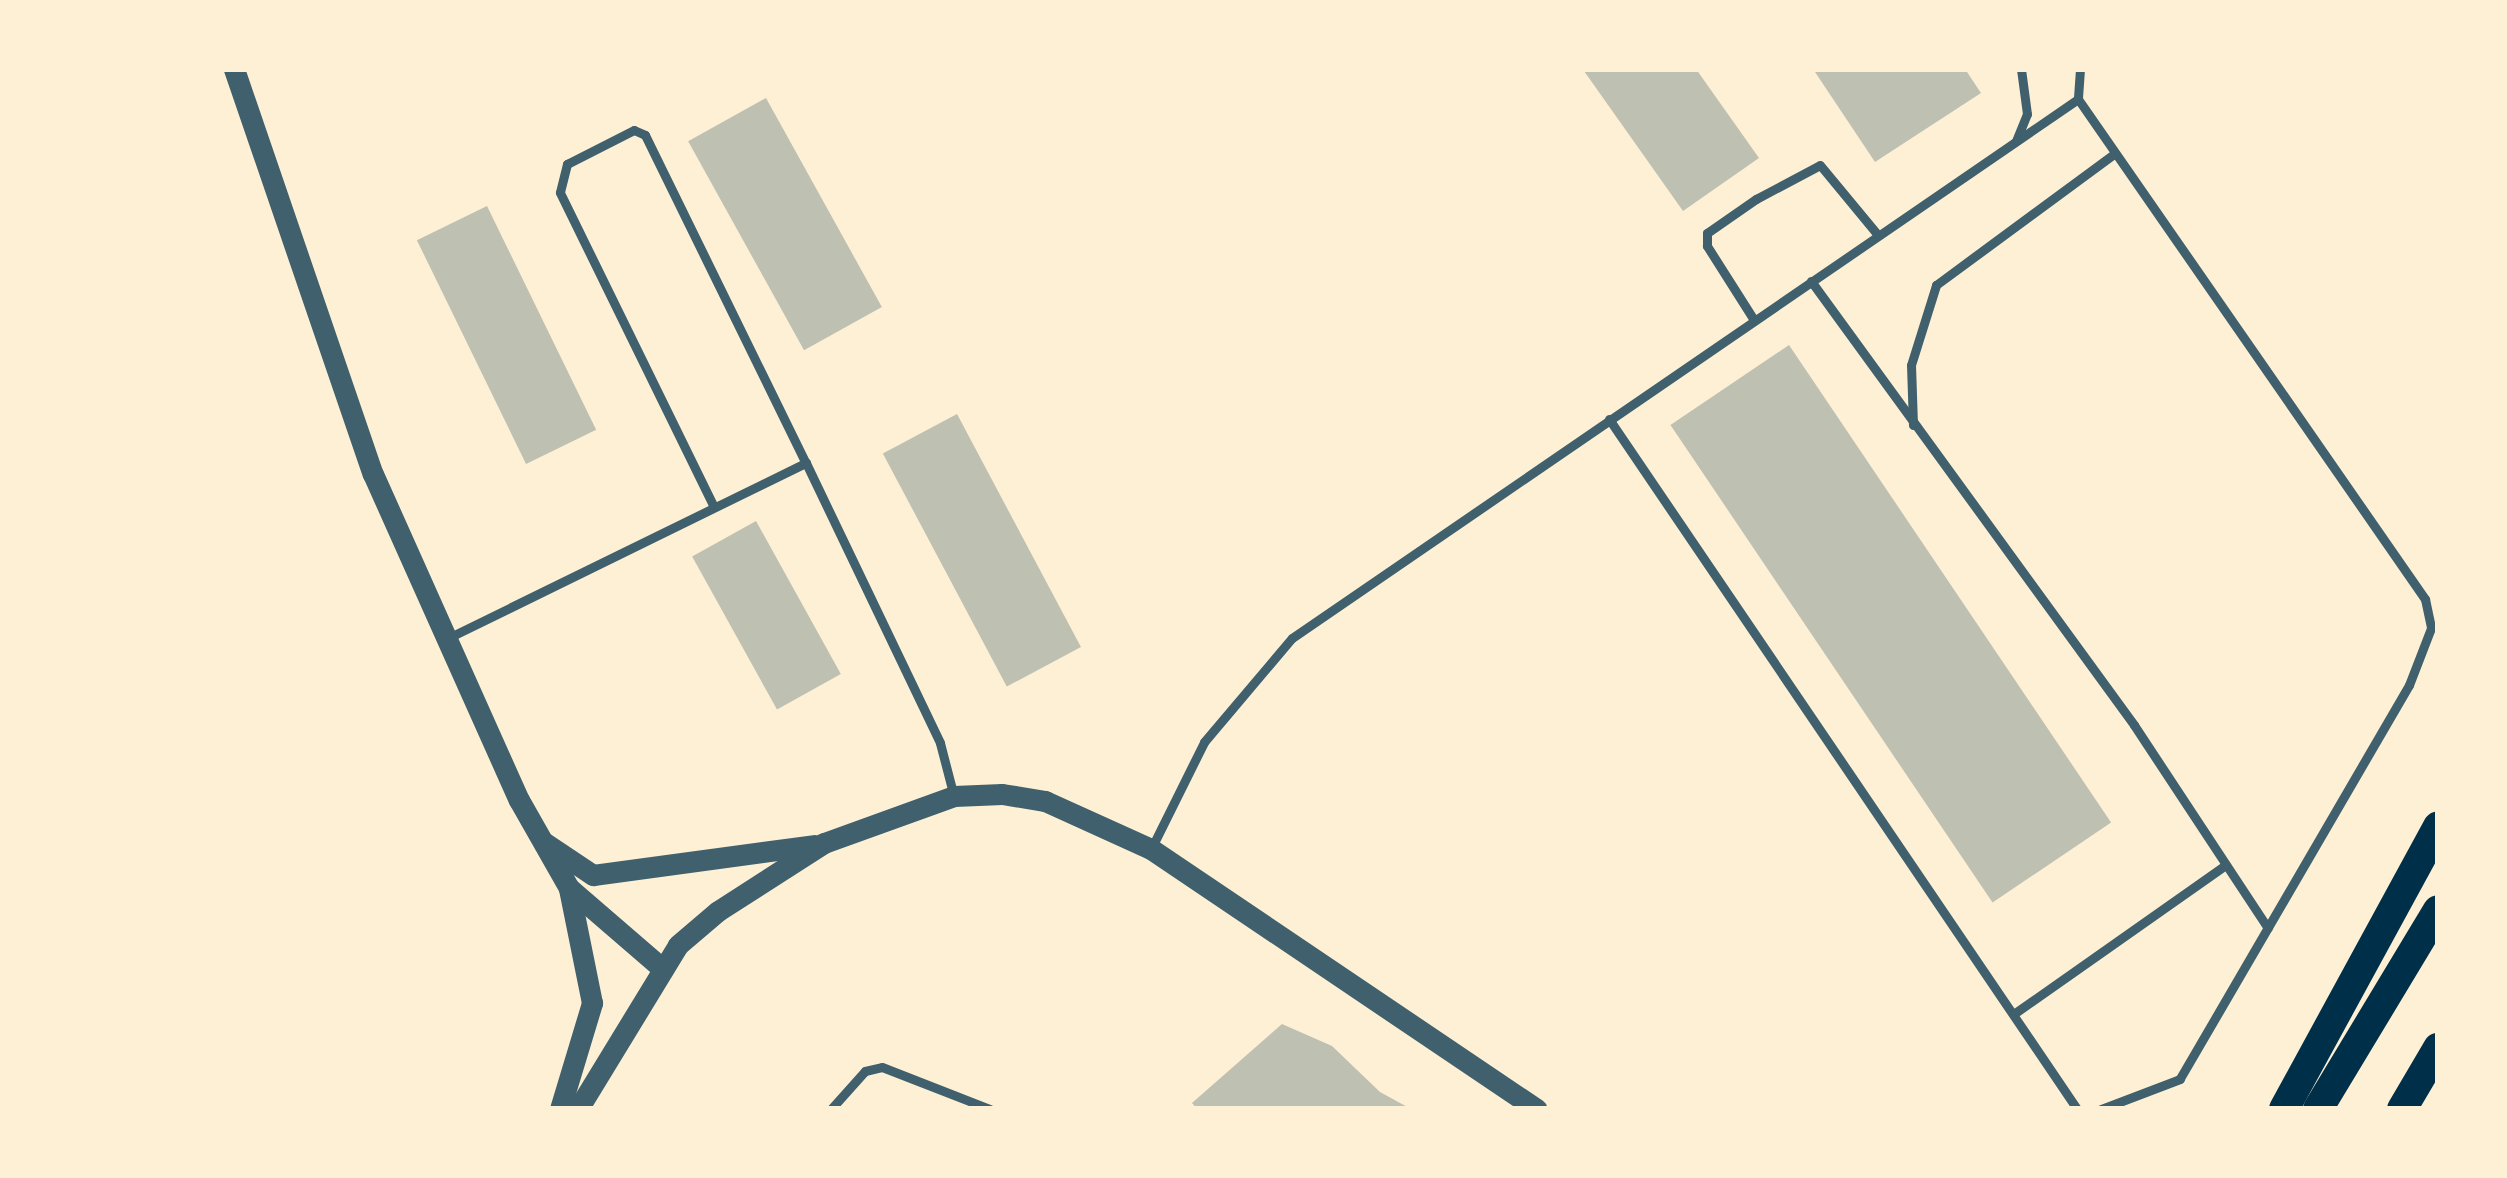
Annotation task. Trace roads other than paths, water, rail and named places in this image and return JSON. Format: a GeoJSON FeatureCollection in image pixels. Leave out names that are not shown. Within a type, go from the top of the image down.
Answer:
{"type":"FeatureCollection","features":[{"type":"Feature","properties":{"kind":"main road"},"geometry":{"type":"LineString","coordinates":[[2284,1109],[2438,826]]}},
{"type":"Feature","properties":{"kind":"main road"},"geometry":{"type":"LineString","coordinates":[[2318,1109],[2438,910]]}},
{"type":"Feature","properties":{"kind":"main road"},"geometry":{"type":"LineString","coordinates":[[2402,1109],[2438,1048]]}},
{"type":"Feature","properties":{"kind":"street"},"geometry":{"type":"LineString","coordinates":[[234,69],[373,474],[539,840],[568,888],[663,969]]}},
{"type":"Feature","properties":{"kind":"street"},"geometry":{"type":"LineString","coordinates":[[539,840],[593,875],[824,843],[954,796],[1045,801],[1151,849],[1538,1109]]}},
{"type":"Feature","properties":{"kind":"street"},"geometry":{"type":"LineString","coordinates":[[578,1109],[663,969],[718,911],[824,843]]}},
{"type":"Feature","properties":{"kind":"street"},"geometry":{"type":"LineString","coordinates":[[560,1109],[592,1003],[568,888]]}},
{"type":"Feature","properties":{"kind":"lane"},"geometry":{"type":"LineString","coordinates":[[2017,141],[2026,115],[2021,69]]}},
{"type":"Feature","properties":{"kind":"lane"},"geometry":{"type":"LineString","coordinates":[[2080,69],[2078,99],[2425,598],[2431,628],[2409,685],[2180,1079],[2101,1109]]}},
{"type":"Feature","properties":{"kind":"lane"},"geometry":{"type":"LineString","coordinates":[[1151,849],[1204,742],[1292,638],[2078,99]]}},
{"type":"Feature","properties":{"kind":"lane"},"geometry":{"type":"LineString","coordinates":[[713,506],[560,192],[567,164],[634,130],[645,135],[940,742],[954,796]]}},
{"type":"Feature","properties":{"kind":"lane"},"geometry":{"type":"LineString","coordinates":[[1913,427],[1911,365],[1936,285],[2115,153]]}},
{"type":"Feature","properties":{"kind":"lane"},"geometry":{"type":"LineString","coordinates":[[1754,320],[1707,246],[1707,233],[1756,199],[1820,166],[1878,235]]}},
{"type":"Feature","properties":{"kind":"lane"},"geometry":{"type":"LineString","coordinates":[[1811,281],[2134,725],[2268,928]]}},
{"type":"Feature","properties":{"kind":"lane"},"geometry":{"type":"LineString","coordinates":[[1609,419],[2077,1109]]}},
{"type":"Feature","properties":{"kind":"lane"},"geometry":{"type":"LineString","coordinates":[[446,639],[806,464]]}},
{"type":"Feature","properties":{"kind":"lane"},"geometry":{"type":"LineString","coordinates":[[2015,1013],[2224,866]]}},
{"type":"Feature","properties":{"kind":"lane"},"geometry":{"type":"LineString","coordinates":[[831,1109],[865,1071],[882,1066],[989,1109]]}}]}
